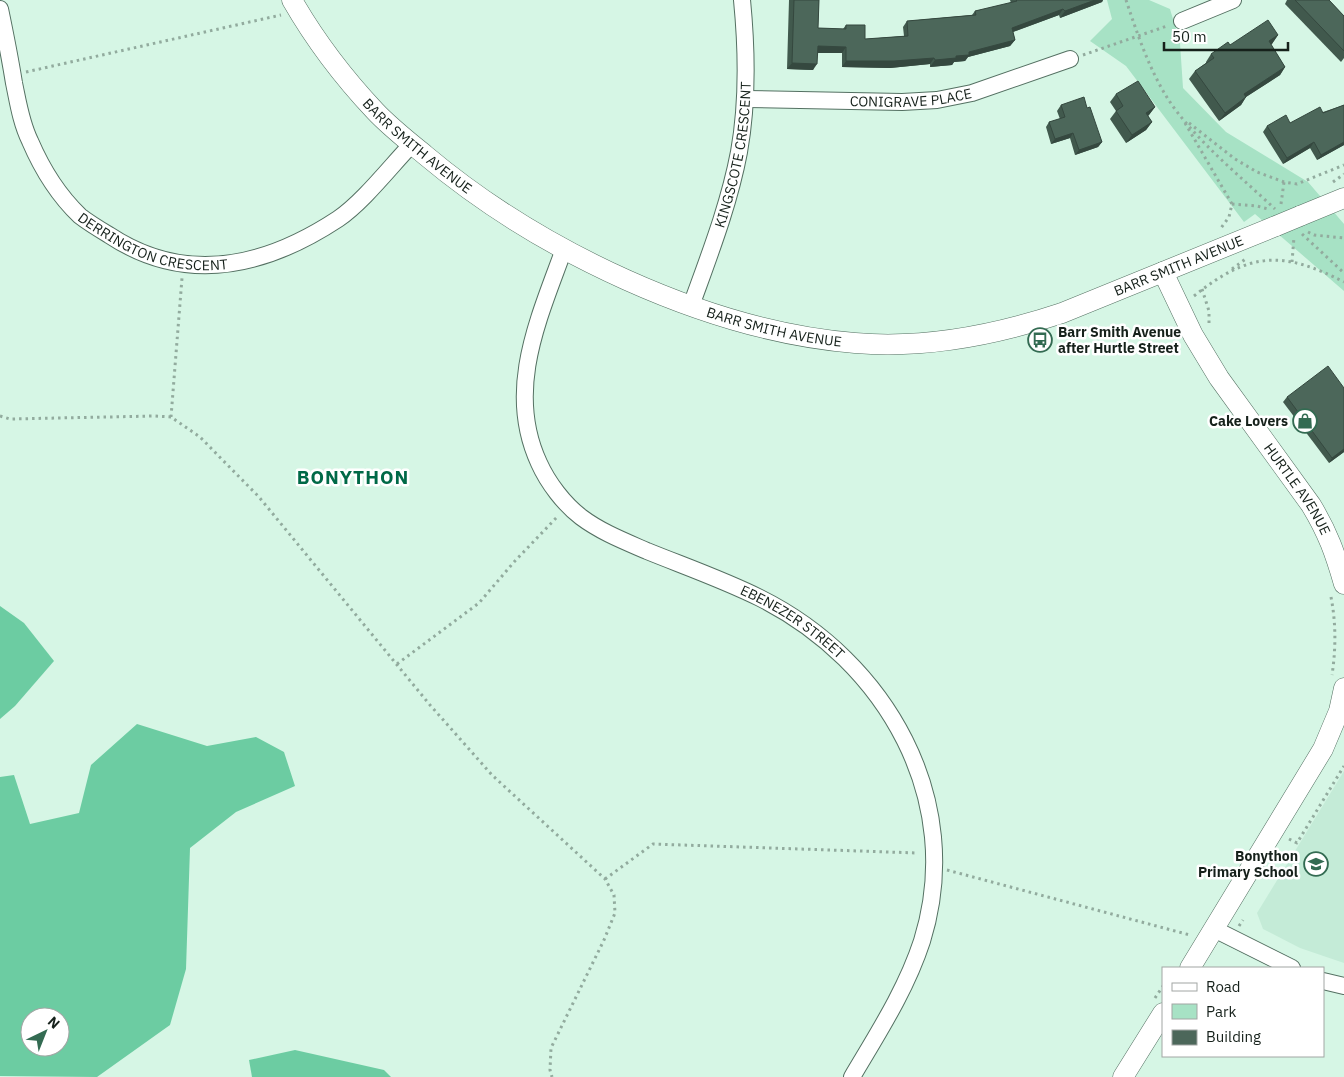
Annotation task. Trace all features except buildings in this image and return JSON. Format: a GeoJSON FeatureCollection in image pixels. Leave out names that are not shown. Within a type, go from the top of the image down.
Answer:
{"type":"FeatureCollection","features":[{"type":"Feature","properties":{"kind":"street","name":"KINGSCOTE CRESCENT"},"geometry":{"type":"LineString","coordinates":[[691,306],[718,230],[734,178],[739,152],[746,99],[746,41],[742,0]]}},
{"type":"Feature","properties":{"kind":"street"},"geometry":{"type":"LineString","coordinates":[[1182,21],[1233,0]]}},
{"type":"Feature","properties":{"kind":"street","name":"BARR SMITH AVENUE"},"geometry":{"type":"LineString","coordinates":[[294,4],[336,67],[376,112],[447,174],[484,201],[564,249],[626,280],[691,306],[765,328],[829,341],[858,344],[916,344],[974,337],[1033,323],[1062,314],[1163,272],[1276,218],[1300,224],[1344,198]]}},
{"type":"Feature","properties":{"kind":"street","name":"DERRINGTON CRESCENT"},"geometry":{"type":"LineString","coordinates":[[0,9],[19,105],[28,139],[44,170],[66,202],[82,217],[118,241],[143,254],[171,262],[201,266],[233,264],[264,257],[295,245],[339,219],[352,208],[412,144]]}},
{"type":"Feature","properties":{"kind":"street","name":"CONIGRAVE PLACE"},"geometry":{"type":"LineString","coordinates":[[746,99],[902,102],[937,100],[972,93],[1070,59]]}},
{"type":"Feature","properties":{"kind":"street","name":"EBENEZER STREET"},"geometry":{"type":"LineString","coordinates":[[564,249],[532,338],[528,357],[525,394],[528,430],[539,463],[556,492],[579,516],[607,534],[759,598],[803,623],[830,644],[865,679],[893,717],[904,736],[921,776],[933,827],[934,882],[930,910],[923,938],[901,993],[852,1077]]}},
{"type":"Feature","properties":{"kind":"street","name":"HURTLE AVENUE"},"geometry":{"type":"LineString","coordinates":[[1163,272],[1193,335],[1219,378],[1311,505],[1323,526],[1332,544],[1338,589]]}},
{"type":"Feature","properties":{"kind":"street"},"geometry":{"type":"LineString","coordinates":[[1191,967],[1323,750],[1338,711],[1338,684]]}},
{"type":"Feature","properties":{"kind":"street"},"geometry":{"type":"LineString","coordinates":[[1214,929],[1290,967]]}},
{"type":"Feature","properties":{"kind":"street"},"geometry":{"type":"LineString","coordinates":[[1324,981],[1344,986]]}},
{"type":"Feature","properties":{"kind":"street"},"geometry":{"type":"LineString","coordinates":[[1123,1077],[1162,1015]]}},
{"type":"Feature","properties":{"kind":"path"},"geometry":{"type":"LineString","coordinates":[[1126,0],[1138,36],[1168,99],[1182,117],[1276,218]]}},
{"type":"Feature","properties":{"kind":"path"},"geometry":{"type":"LineString","coordinates":[[25,81],[24,72],[283,14],[294,4]]}},
{"type":"Feature","properties":{"kind":"path"},"geometry":{"type":"LineString","coordinates":[[1070,59],[1182,21]]}},
{"type":"Feature","properties":{"kind":"path"},"geometry":{"type":"LineString","coordinates":[[1182,117],[1235,159],[1257,172],[1284,182],[1297,184],[1344,165]]}},
{"type":"Feature","properties":{"kind":"path"},"geometry":{"type":"LineString","coordinates":[[1182,117],[1232,204],[1229,217],[1218,234],[1226,231]]}},
{"type":"Feature","properties":{"kind":"path"},"geometry":{"type":"LineString","coordinates":[[1300,224],[1344,273]]}},
{"type":"Feature","properties":{"kind":"path"},"geometry":{"type":"LineString","coordinates":[[1190,299],[1219,277],[1260,260],[1273,259],[1292,262],[1319,270],[1344,282]]}},
{"type":"Feature","properties":{"kind":"path"},"geometry":{"type":"LineString","coordinates":[[171,417],[183,264]]}},
{"type":"Feature","properties":{"kind":"path"},"geometry":{"type":"LineString","coordinates":[[0,416],[10,419],[171,417],[200,437],[259,497],[430,705],[492,775],[605,879],[614,895],[615,913],[604,940],[551,1048],[550,1070],[552,1077]]}},
{"type":"Feature","properties":{"kind":"path"},"geometry":{"type":"LineString","coordinates":[[397,664],[479,603],[568,504]]}},
{"type":"Feature","properties":{"kind":"path"},"geometry":{"type":"LineString","coordinates":[[1338,589],[1336,630],[1338,684]]}},
{"type":"Feature","properties":{"kind":"path"},"geometry":{"type":"LineString","coordinates":[[1282,846],[1287,838],[1297,843],[1344,766]]}},
{"type":"Feature","properties":{"kind":"path"},"geometry":{"type":"LineString","coordinates":[[605,879],[653,844],[934,854]]}},
{"type":"Feature","properties":{"kind":"path"},"geometry":{"type":"LineString","coordinates":[[944,869],[1194,936]]}},
{"type":"Feature","properties":{"kind":"path"},"geometry":{"type":"LineString","coordinates":[[1243,915],[1244,925]]}},
{"type":"Feature","properties":{"kind":"shaded area","name":"Bonython Primary School"},"geometry":{"type":"Polygon","coordinates":[[[1344,771],[1344,963],[1300,948],[1263,929],[1257,913],[1344,771]]]}},
{"type":"Feature","properties":{"kind":"green space"},"geometry":{"type":"Polygon","coordinates":[[[1107,0],[1149,0],[1170,9],[1180,43],[1183,88],[1226,132],[1308,182],[1344,224],[1344,291],[1255,214],[1244,222],[1126,66],[1090,41],[1112,19],[1107,0]]]}},
{"type":"Feature","properties":{"kind":"green space"},"geometry":{"type":"Polygon","coordinates":[[[0,606],[24,623],[54,661],[15,706],[0,719],[0,606]]]}},
{"type":"Feature","properties":{"kind":"green space"},"geometry":{"type":"Polygon","coordinates":[[[137,724],[207,746],[256,737],[284,752],[295,786],[236,812],[190,848],[186,969],[170,1025],[97,1077],[0,1076],[0,777],[14,775],[30,824],[79,813],[91,765],[137,724]]]}},
{"type":"Feature","properties":{"kind":"green space"},"geometry":{"type":"Polygon","coordinates":[[[295,1050],[384,1070],[391,1077],[252,1077],[249,1060],[295,1050]]]}},
{"type":"Feature","properties":{"kind":"place","name":"Barr Smith Avenue after Hurtle Street"},"geometry":{"type":"Point","coordinates":[1040,340]}},
{"type":"Feature","properties":{"kind":"place","name":"Cake Lovers"},"geometry":{"type":"Point","coordinates":[1305,421]}},
{"type":"Feature","properties":{"kind":"place","name":"Bonython Primary School"},"geometry":{"type":"Point","coordinates":[1316,864]}},
{"type":"Feature","properties":{"kind":"district","name":"BONYTHON"},"geometry":{"type":"Point","coordinates":[353,477]}}]}
